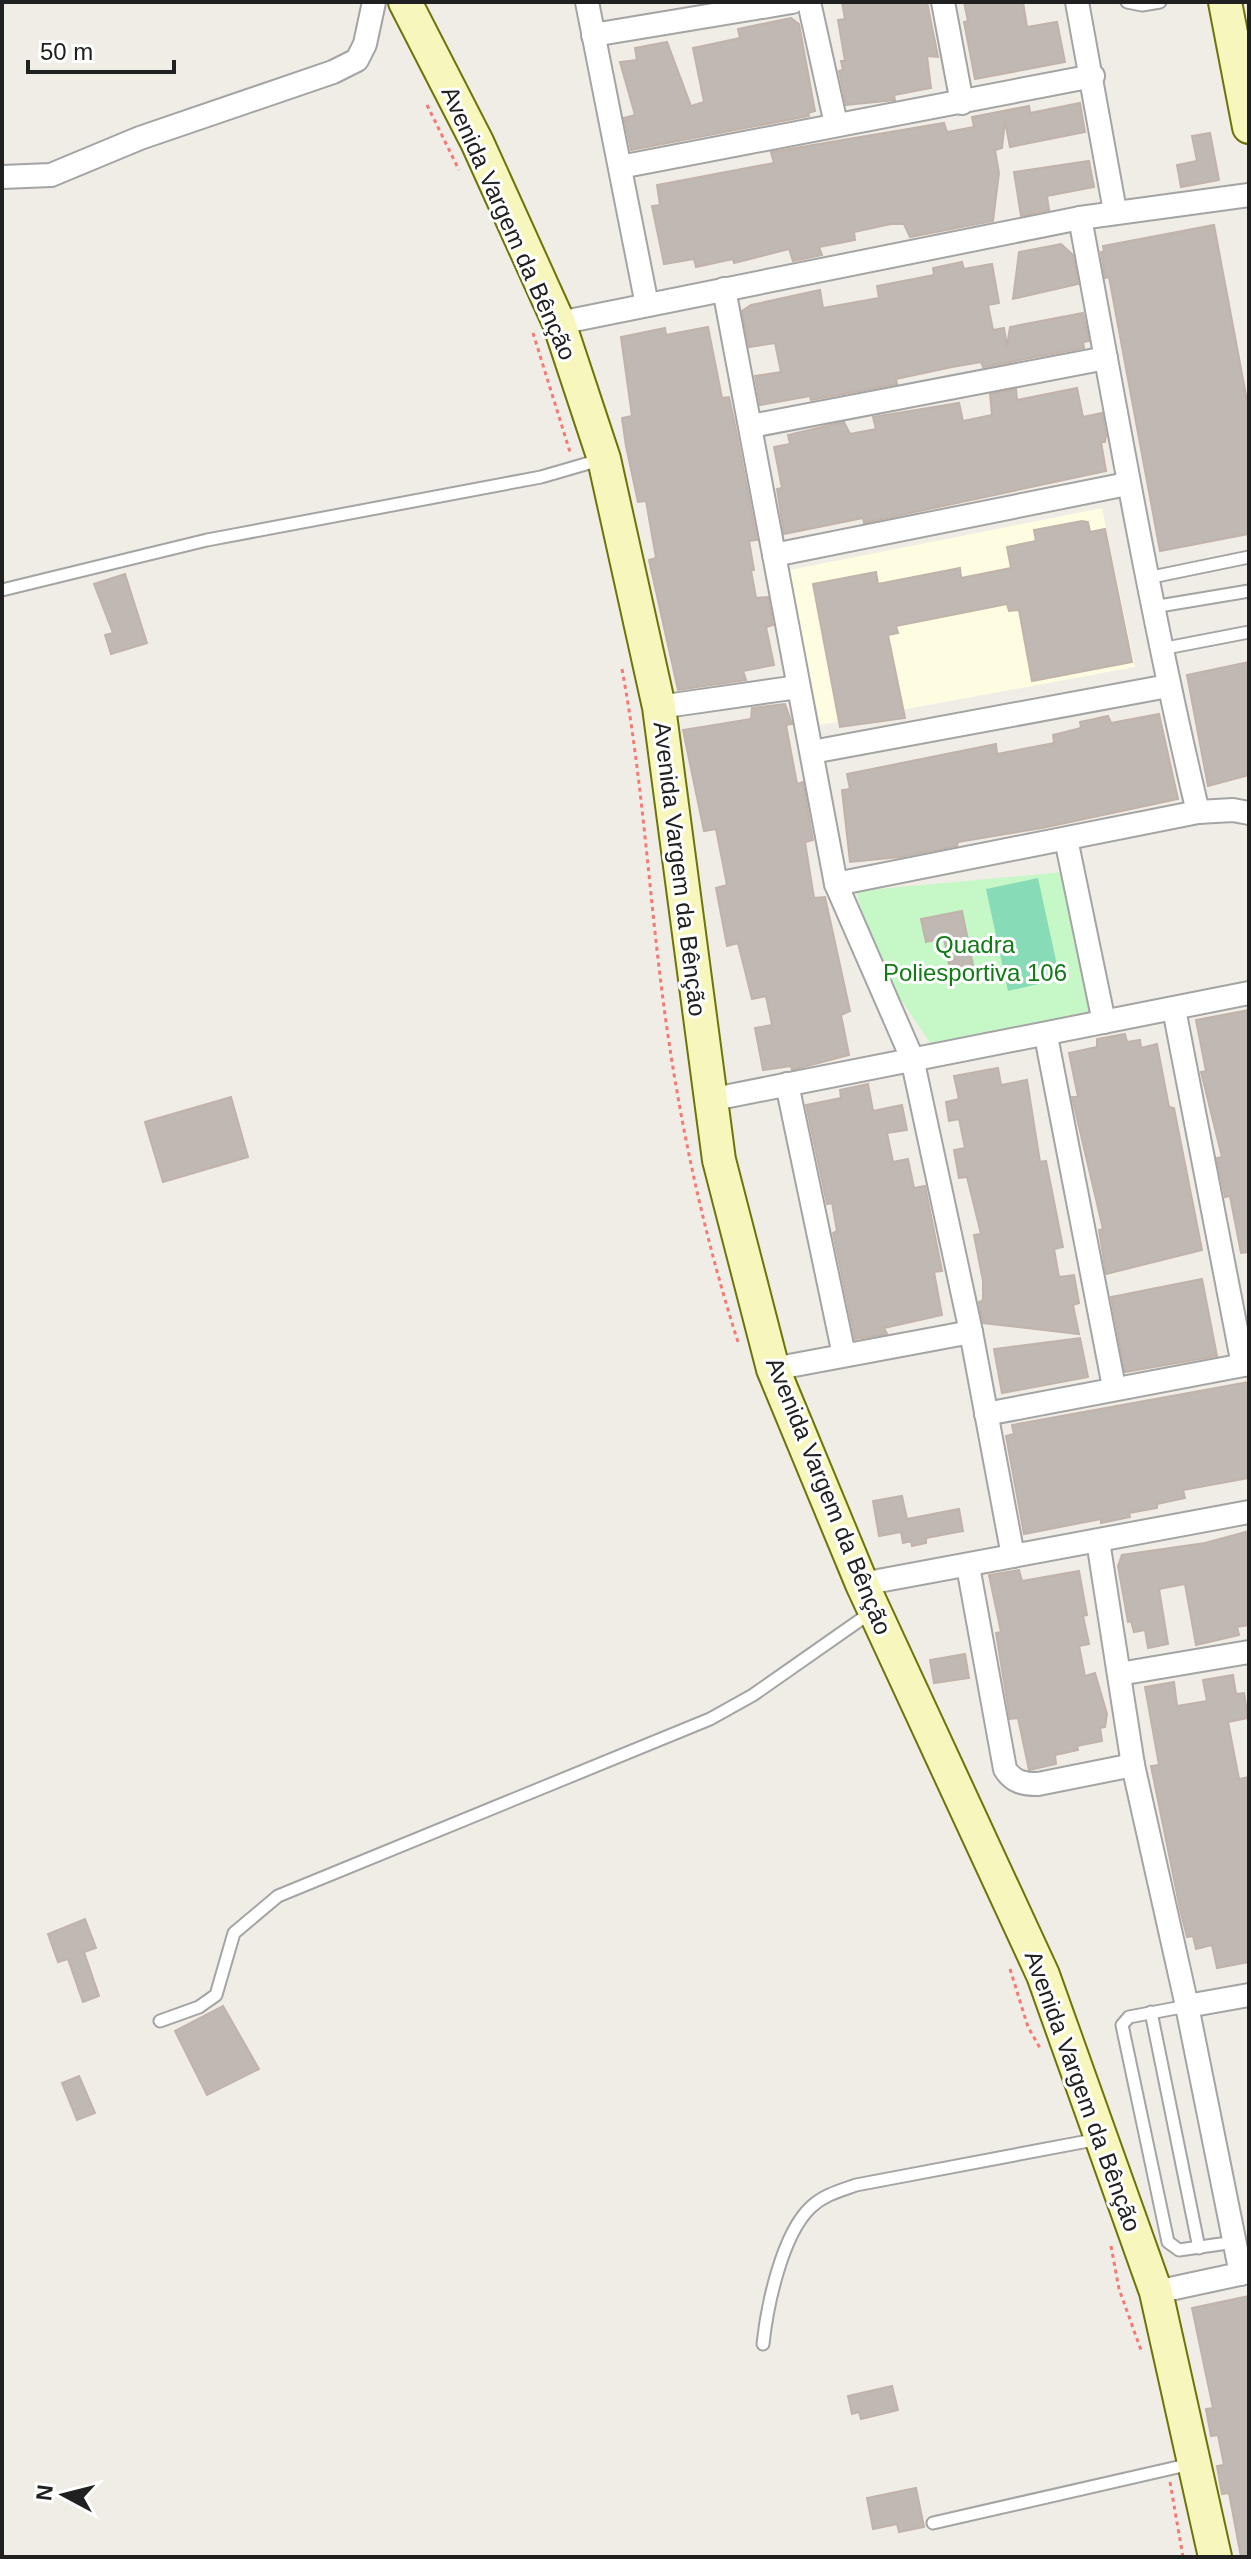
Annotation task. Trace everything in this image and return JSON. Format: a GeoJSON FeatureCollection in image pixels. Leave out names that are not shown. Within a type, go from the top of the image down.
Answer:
{"type":"FeatureCollection","features":[{"type":"Feature","properties":{"kind":"street"},"geometry":{"type":"LineString","coordinates":[[2,177],[51,175],[140,138],[333,72],[357,60],[365,44],[374,2]]}},
{"type":"Feature","properties":{"kind":"street","name":"Avenida Vargem da Bênção"},"geometry":{"type":"LineString","coordinates":[[405,2],[477,142],[545,326],[590,464],[659,707],[719,1160],[773,1369],[868,1597],[1043,1975],[1156,2292],[1182,2466],[1215,2557]]}},
{"type":"Feature","properties":{"kind":"street"},"geometry":{"type":"LineString","coordinates":[[587,2],[647,305]]}},
{"type":"Feature","properties":{"kind":"street"},"geometry":{"type":"LineString","coordinates":[[593,35],[792,2]]}},
{"type":"Feature","properties":{"kind":"street"},"geometry":{"type":"LineString","coordinates":[[809,2],[836,124]]}},
{"type":"Feature","properties":{"kind":"street"},"geometry":{"type":"LineString","coordinates":[[943,2],[962,103]]}},
{"type":"Feature","properties":{"kind":"street"},"geometry":{"type":"LineString","coordinates":[[1077,2],[1093,76],[1115,211]]}},
{"type":"Feature","properties":{"kind":"street"},"geometry":{"type":"LineString","coordinates":[[1225,2],[1249,127]]}},
{"type":"Feature","properties":{"kind":"street"},"geometry":{"type":"LineString","coordinates":[[620,167],[1093,76]]}},
{"type":"Feature","properties":{"kind":"street"},"geometry":{"type":"LineString","coordinates":[[545,326],[1115,211],[1249,195]]}},
{"type":"Feature","properties":{"kind":"street"},"geometry":{"type":"LineString","coordinates":[[1080,218],[1127,484],[1168,686],[1198,812]]}},
{"type":"Feature","properties":{"kind":"street"},"geometry":{"type":"LineString","coordinates":[[724,289],[836,884],[912,1058],[971,1332],[1013,1556]]}},
{"type":"Feature","properties":{"kind":"street"},"geometry":{"type":"LineString","coordinates":[[751,426],[1106,358]]}},
{"type":"Feature","properties":{"kind":"street"},"geometry":{"type":"LineString","coordinates":[[774,555],[1127,484]]}},
{"type":"Feature","properties":{"kind":"street"},"geometry":{"type":"LineString","coordinates":[[812,752],[1168,686]]}},
{"type":"Feature","properties":{"kind":"street"},"geometry":{"type":"LineString","coordinates":[[659,707],[798,687]]}},
{"type":"Feature","properties":{"kind":"street"},"geometry":{"type":"LineString","coordinates":[[836,884],[1198,812],[1233,810],[1249,813]]}},
{"type":"Feature","properties":{"kind":"street"},"geometry":{"type":"LineString","coordinates":[[1066,839],[1104,1022]]}},
{"type":"Feature","properties":{"kind":"street"},"geometry":{"type":"LineString","coordinates":[[709,1100],[912,1058],[1046,1036],[1249,993]]}},
{"type":"Feature","properties":{"kind":"street"},"geometry":{"type":"LineString","coordinates":[[986,1414],[1246,1364],[1174,1009]]}},
{"type":"Feature","properties":{"kind":"street"},"geometry":{"type":"LineString","coordinates":[[1046,1036],[1114,1387]]}},
{"type":"Feature","properties":{"kind":"street"},"geometry":{"type":"LineString","coordinates":[[787,1084],[844,1355]]}},
{"type":"Feature","properties":{"kind":"street"},"geometry":{"type":"LineString","coordinates":[[773,1369],[971,1332]]}},
{"type":"Feature","properties":{"kind":"street"},"geometry":{"type":"LineString","coordinates":[[868,1597],[968,1566],[1249,1512]]}},
{"type":"Feature","properties":{"kind":"street"},"geometry":{"type":"LineString","coordinates":[[1098,1541],[1133,1765],[1187,2006],[1235,2242],[1245,2273],[1156,2292]]}},
{"type":"Feature","properties":{"kind":"street"},"geometry":{"type":"LineString","coordinates":[[968,1566],[1005,1769],[1010,1777],[1038,1784],[1133,1765]]}},
{"type":"Feature","properties":{"kind":"street"},"geometry":{"type":"LineString","coordinates":[[1119,1674],[1249,1652]]}},
{"type":"Feature","properties":{"kind":"street"},"geometry":{"type":"LineString","coordinates":[[1187,2006],[1249,1995]]}},
{"type":"Feature","properties":{"kind":"lane"},"geometry":{"type":"LineString","coordinates":[[1127,2],[1142,5],[1160,2]]}},
{"type":"Feature","properties":{"kind":"lane"},"geometry":{"type":"LineString","coordinates":[[2,590],[207,540],[590,464]]}},
{"type":"Feature","properties":{"kind":"lane"},"geometry":{"type":"LineString","coordinates":[[1147,578],[1249,557]]}},
{"type":"Feature","properties":{"kind":"lane"},"geometry":{"type":"LineString","coordinates":[[1153,607],[1249,591]]}},
{"type":"Feature","properties":{"kind":"lane"},"geometry":{"type":"LineString","coordinates":[[1161,649],[1249,632]]}},
{"type":"Feature","properties":{"kind":"lane"},"geometry":{"type":"LineString","coordinates":[[160,2021],[199,2007],[216,1995],[234,1933],[278,1896],[710,1719],[753,1695],[868,1597]]}},
{"type":"Feature","properties":{"kind":"lane"},"geometry":{"type":"LineString","coordinates":[[1187,2006],[1126,2018],[1122,2025],[1168,2242],[1179,2250],[1235,2242]]}},
{"type":"Feature","properties":{"kind":"lane"},"geometry":{"type":"LineString","coordinates":[[1151,2012],[1199,2248]]}},
{"type":"Feature","properties":{"kind":"lane"},"geometry":{"type":"LineString","coordinates":[[763,2344],[767,2308],[780,2265],[808,2209],[829,2194],[1103,2138]]}},
{"type":"Feature","properties":{"kind":"lane"},"geometry":{"type":"LineString","coordinates":[[933,2523],[1182,2466]]}},
{"type":"Feature","properties":{"kind":"path"},"geometry":{"type":"LineString","coordinates":[[423,97],[464,180]]}},
{"type":"Feature","properties":{"kind":"path"},"geometry":{"type":"LineString","coordinates":[[545,326],[590,464]]}},
{"type":"Feature","properties":{"kind":"path"},"geometry":{"type":"LineString","coordinates":[[620,657],[647,837],[669,1043],[698,1198],[738,1342]]}},
{"type":"Feature","properties":{"kind":"path"},"geometry":{"type":"LineString","coordinates":[[1006,1956],[1028,2027],[1040,2049]]}},
{"type":"Feature","properties":{"kind":"path"},"geometry":{"type":"LineString","coordinates":[[1108,2235],[1119,2289],[1145,2363]]}},
{"type":"Feature","properties":{"kind":"path"},"geometry":{"type":"LineString","coordinates":[[1182,2466],[1175,2524],[1183,2557]]}},
{"type":"Feature","properties":{"kind":"shaded area"},"geometry":{"type":"Polygon","coordinates":[[[1102,508],[1135,667],[820,725],[789,570],[1102,508]]]}},
{"type":"Feature","properties":{"kind":"green space","name":"Quadra Poliesportiva 106"},"geometry":{"type":"Polygon","coordinates":[[[1064,872],[1094,1015],[931,1044],[877,964],[856,891],[1064,872]]]}},
{"type":"Feature","properties":{"kind":"green space"},"geometry":{"type":"Polygon","coordinates":[[[1038,878],[1060,979],[1008,991],[986,889],[1038,878]]]}},
{"type":"Feature","properties":{"kind":"building"},"geometry":{"type":"Polygon","coordinates":[[[842,2],[927,2],[938,57],[927,56],[931,88],[894,95],[895,100],[846,105],[839,71],[843,70],[841,61],[845,61],[838,20],[845,19],[842,2]]]}},
{"type":"Feature","properties":{"kind":"building"},"geometry":{"type":"Polygon","coordinates":[[[964,2],[1023,2],[1027,27],[1057,22],[1065,62],[975,79],[964,22],[968,21],[964,2]]]}},
{"type":"Feature","properties":{"kind":"building"},"geometry":{"type":"Polygon","coordinates":[[[791,18],[799,24],[815,111],[808,113],[809,116],[631,150],[624,118],[635,115],[620,62],[637,60],[635,48],[667,42],[691,106],[704,102],[693,48],[740,38],[738,29],[791,18]]]}},
{"type":"Feature","properties":{"kind":"building"},"geometry":{"type":"Polygon","coordinates":[[[1080,103],[1085,132],[1010,147],[1005,121],[1002,148],[995,150],[999,173],[993,221],[910,237],[904,224],[891,224],[854,232],[855,240],[819,247],[822,255],[793,261],[789,249],[734,263],[733,259],[696,267],[694,259],[664,264],[652,206],[660,205],[657,185],[774,163],[771,152],[944,123],[947,132],[974,127],[972,117],[1029,106],[1030,113],[1080,103]]]}},
{"type":"Feature","properties":{"kind":"building"},"geometry":{"type":"Polygon","coordinates":[[[1210,133],[1219,180],[1181,187],[1177,165],[1197,161],[1192,136],[1210,133]]]}},
{"type":"Feature","properties":{"kind":"building"},"geometry":{"type":"Polygon","coordinates":[[[1089,161],[1094,187],[1047,196],[1049,210],[1021,216],[1014,172],[1089,161]]]}},
{"type":"Feature","properties":{"kind":"building"},"geometry":{"type":"Polygon","coordinates":[[[1214,225],[1249,411],[1249,534],[1160,551],[1109,277],[1105,278],[1101,252],[1104,252],[1103,246],[1214,225]]]}},
{"type":"Feature","properties":{"kind":"building"},"geometry":{"type":"Polygon","coordinates":[[[1061,244],[1073,255],[1078,284],[1013,299],[1019,252],[1061,244]]]}},
{"type":"Feature","properties":{"kind":"building"},"geometry":{"type":"Polygon","coordinates":[[[962,262],[964,269],[992,264],[999,303],[988,305],[993,330],[1004,328],[1007,346],[1010,327],[1083,313],[1089,341],[1083,342],[1084,348],[983,367],[981,362],[952,367],[896,379],[897,384],[811,400],[810,396],[760,405],[755,376],[781,372],[775,343],[749,347],[742,311],[751,305],[820,290],[823,308],[879,298],[877,286],[934,275],[933,268],[962,262]]]}},
{"type":"Feature","properties":{"kind":"building"},"geometry":{"type":"Polygon","coordinates":[[[708,327],[722,398],[729,397],[735,425],[757,540],[749,541],[754,570],[751,570],[756,598],[768,597],[773,625],[766,627],[774,665],[743,671],[746,680],[678,690],[649,560],[656,558],[646,501],[638,502],[626,446],[622,418],[632,416],[621,337],[665,328],[666,335],[708,327]]]}},
{"type":"Feature","properties":{"kind":"building"},"geometry":{"type":"Polygon","coordinates":[[[1077,388],[1083,417],[1102,413],[1106,435],[1105,442],[1101,442],[1106,471],[864,523],[863,518],[784,534],[777,489],[782,488],[774,447],[790,444],[788,435],[844,422],[850,434],[876,429],[873,417],[959,403],[963,421],[992,415],[990,394],[1016,389],[1017,400],[1077,388]]]}},
{"type":"Feature","properties":{"kind":"building"},"geometry":{"type":"Polygon","coordinates":[[[1088,522],[1090,532],[1105,529],[1132,662],[1032,681],[1019,610],[1009,611],[1007,604],[896,626],[898,633],[888,635],[905,718],[840,727],[813,584],[876,572],[878,584],[960,568],[961,578],[1011,568],[1007,547],[1036,541],[1034,530],[1088,522]]]}},
{"type":"Feature","properties":{"kind":"building"},"geometry":{"type":"Polygon","coordinates":[[[125,574],[147,643],[111,654],[105,635],[113,633],[94,584],[125,574]]]}},
{"type":"Feature","properties":{"kind":"building"},"geometry":{"type":"Polygon","coordinates":[[[1249,662],[1249,775],[1208,786],[1187,675],[1249,662]]]}},
{"type":"Feature","properties":{"kind":"building"},"geometry":{"type":"Polygon","coordinates":[[[785,704],[792,724],[786,725],[797,784],[803,782],[813,840],[805,842],[814,898],[825,897],[850,1011],[841,1015],[849,1055],[792,1070],[791,1066],[763,1070],[755,1028],[772,1025],[766,996],[752,999],[738,943],[727,946],[716,888],[727,885],[716,829],[704,831],[683,730],[751,719],[752,708],[785,704]]]}},
{"type":"Feature","properties":{"kind":"building"},"geometry":{"type":"Polygon","coordinates":[[[1159,714],[1178,799],[958,842],[957,846],[900,857],[850,862],[842,790],[850,789],[847,774],[996,744],[997,754],[1054,743],[1053,735],[1081,728],[1080,722],[1108,716],[1111,723],[1159,714]]]}},
{"type":"Feature","properties":{"kind":"building"},"geometry":{"type":"Polygon","coordinates":[[[962,911],[973,965],[950,970],[944,938],[926,942],[921,919],[962,911]]]}},
{"type":"Feature","properties":{"kind":"building"},"geometry":{"type":"Polygon","coordinates":[[[1249,1010],[1249,1252],[1241,1253],[1230,1196],[1225,1197],[1217,1158],[1222,1157],[1201,1072],[1206,1071],[1196,1020],[1249,1010]]]}},
{"type":"Feature","properties":{"kind":"building"},"geometry":{"type":"Polygon","coordinates":[[[1125,1034],[1127,1042],[1140,1040],[1141,1048],[1157,1044],[1169,1107],[1174,1108],[1202,1250],[1106,1274],[1099,1230],[1103,1229],[1072,1097],[1078,1097],[1069,1053],[1097,1047],[1097,1039],[1125,1034]]]}},
{"type":"Feature","properties":{"kind":"building"},"geometry":{"type":"Polygon","coordinates":[[[998,1068],[1001,1085],[1027,1080],[1040,1162],[1046,1161],[1063,1247],[1054,1249],[1059,1277],[1074,1275],[1079,1303],[1073,1305],[1079,1334],[983,1323],[979,1302],[983,1300],[983,1281],[974,1235],[981,1234],[967,1177],[959,1178],[954,1150],[965,1148],[959,1119],[949,1121],[946,1102],[959,1099],[954,1076],[998,1068]]]}},
{"type":"Feature","properties":{"kind":"building"},"geometry":{"type":"Polygon","coordinates":[[[868,1084],[873,1111],[902,1105],[907,1130],[887,1133],[893,1162],[908,1159],[914,1188],[925,1186],[942,1271],[934,1272],[942,1315],[884,1328],[887,1334],[855,1339],[833,1233],[837,1231],[832,1203],[827,1204],[806,1105],[841,1098],[840,1090],[868,1084]]]}},
{"type":"Feature","properties":{"kind":"building"},"geometry":{"type":"Polygon","coordinates":[[[231,1097],[248,1157],[163,1182],[145,1122],[231,1097]]]}},
{"type":"Feature","properties":{"kind":"building"},"geometry":{"type":"Polygon","coordinates":[[[1202,1279],[1217,1356],[1125,1372],[1111,1297],[1202,1279]]]}},
{"type":"Feature","properties":{"kind":"building"},"geometry":{"type":"Polygon","coordinates":[[[1080,1338],[1088,1377],[1002,1393],[994,1349],[1080,1338]]]}},
{"type":"Feature","properties":{"kind":"building"},"geometry":{"type":"Polygon","coordinates":[[[1249,1382],[1249,1478],[1183,1490],[1185,1498],[1157,1504],[1157,1508],[1129,1513],[1130,1517],[1101,1523],[1101,1519],[1024,1534],[1006,1436],[1014,1434],[1012,1425],[1249,1382]]]}},
{"type":"Feature","properties":{"kind":"building"},"geometry":{"type":"Polygon","coordinates":[[[902,1496],[907,1519],[959,1509],[963,1531],[926,1538],[926,1543],[912,1546],[911,1541],[903,1543],[901,1532],[879,1536],[873,1501],[902,1496]]]}},
{"type":"Feature","properties":{"kind":"building"},"geometry":{"type":"Polygon","coordinates":[[[1249,1531],[1249,1625],[1237,1627],[1239,1635],[1196,1645],[1185,1584],[1159,1589],[1168,1644],[1148,1648],[1145,1630],[1134,1632],[1131,1621],[1128,1622],[1118,1566],[1122,1555],[1205,1543],[1249,1531]]]}},
{"type":"Feature","properties":{"kind":"building"},"geometry":{"type":"Polygon","coordinates":[[[1019,1570],[1022,1581],[1079,1571],[1089,1644],[1079,1646],[1085,1676],[1095,1673],[1107,1714],[1105,1727],[1100,1728],[1102,1741],[1077,1746],[1078,1750],[1055,1755],[1056,1764],[1029,1770],[1018,1718],[1010,1719],[996,1633],[1001,1632],[989,1575],[1019,1570]]]}},
{"type":"Feature","properties":{"kind":"building"},"geometry":{"type":"Polygon","coordinates":[[[965,1654],[969,1678],[934,1683],[930,1660],[965,1654]]]}},
{"type":"Feature","properties":{"kind":"building"},"geometry":{"type":"Polygon","coordinates":[[[1233,1675],[1236,1694],[1244,1693],[1248,1718],[1228,1722],[1239,1779],[1249,1777],[1249,1962],[1217,1968],[1212,1945],[1196,1949],[1193,1936],[1187,1937],[1151,1766],[1159,1765],[1145,1687],[1174,1682],[1177,1706],[1207,1701],[1203,1680],[1233,1675]]]}},
{"type":"Feature","properties":{"kind":"building"},"geometry":{"type":"Polygon","coordinates":[[[85,1919],[96,1948],[84,1952],[99,1996],[83,2002],[68,1959],[58,1962],[48,1934],[85,1919]]]}},
{"type":"Feature","properties":{"kind":"building"},"geometry":{"type":"Polygon","coordinates":[[[223,2006],[259,2069],[207,2095],[175,2031],[223,2006]]]}},
{"type":"Feature","properties":{"kind":"building"},"geometry":{"type":"Polygon","coordinates":[[[79,2076],[95,2113],[77,2120],[62,2083],[79,2076]]]}},
{"type":"Feature","properties":{"kind":"building"},"geometry":{"type":"Polygon","coordinates":[[[1249,2296],[1249,2557],[1241,2557],[1229,2493],[1222,2494],[1217,2466],[1224,2465],[1218,2435],[1211,2436],[1206,2409],[1213,2408],[1192,2308],[1249,2296]]]}},
{"type":"Feature","properties":{"kind":"building"},"geometry":{"type":"Polygon","coordinates":[[[892,2386],[898,2410],[861,2419],[859,2412],[852,2414],[848,2396],[892,2386]]]}},
{"type":"Feature","properties":{"kind":"building"},"geometry":{"type":"Polygon","coordinates":[[[916,2488],[924,2527],[899,2532],[897,2524],[873,2529],[867,2498],[916,2488]]]}}]}
